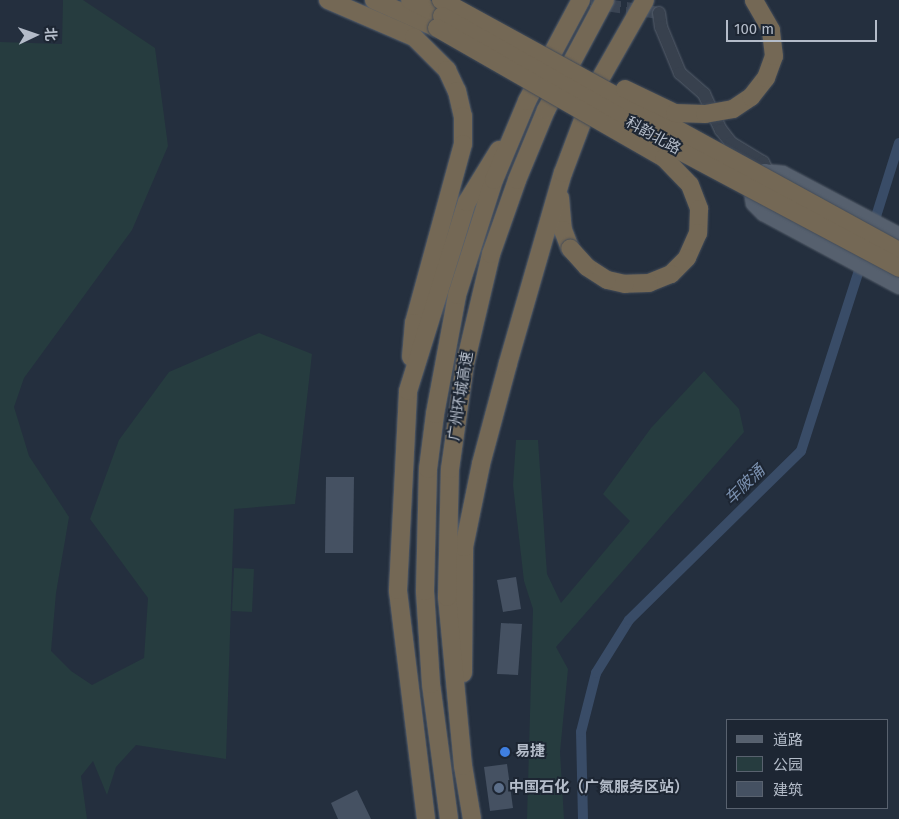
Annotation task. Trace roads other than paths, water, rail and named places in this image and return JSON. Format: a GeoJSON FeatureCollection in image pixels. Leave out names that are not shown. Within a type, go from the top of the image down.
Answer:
{"type":"FeatureCollection","features":[{"type":"Feature","properties":{"kind":"highway"},"geometry":{"type":"LineString","coordinates":[[328,0],[414,37],[435,54],[447,70],[463,116],[461,153],[414,323],[408,391],[398,590],[426,819]]}},
{"type":"Feature","properties":{"kind":"highway"},"geometry":{"type":"LineString","coordinates":[[374,0],[437,28],[664,158],[690,185],[699,209],[698,234],[687,258],[670,274],[649,283],[625,284],[607,280],[587,267],[570,248],[559,208],[563,173]]}},
{"type":"Feature","properties":{"kind":"highway","name":"科韵北路"},"geometry":{"type":"LineString","coordinates":[[410,0],[669,145],[899,268]]}},
{"type":"Feature","properties":{"kind":"highway","name":"科韵北路"},"geometry":{"type":"LineString","coordinates":[[441,0],[899,251]]}},
{"type":"Feature","properties":{"kind":"highway"},"geometry":{"type":"LineString","coordinates":[[462,0],[639,97],[675,113],[705,114],[733,109],[752,97],[766,78],[774,56],[771,30],[754,0]]}},
{"type":"Feature","properties":{"kind":"highway","name":"广州环城高速"},"geometry":{"type":"LineString","coordinates":[[449,819],[428,640],[424,538],[428,469],[457,295],[491,188],[518,123],[557,40],[581,0]]}},
{"type":"Feature","properties":{"kind":"highway","name":"广州环城高速"},"geometry":{"type":"LineString","coordinates":[[472,819],[463,766],[449,638],[446,530],[450,469],[465,364],[491,254],[517,180],[554,93],[605,0]]}},
{"type":"Feature","properties":{"kind":"highway"},"geometry":{"type":"LineString","coordinates":[[463,766],[464,546],[481,464],[563,173],[595,88],[645,0]]}},
{"type":"Feature","properties":{"kind":"highway"},"geometry":{"type":"LineString","coordinates":[[634,17],[657,6]]}},
{"type":"Feature","properties":{"kind":"highway"},"geometry":{"type":"LineString","coordinates":[[408,391],[467,202],[518,123]]}},
{"type":"Feature","properties":{"kind":"main road"},"geometry":{"type":"LineString","coordinates":[[899,235],[810,186],[782,173],[767,171],[753,184],[752,203],[788,226],[899,286]]}},
{"type":"Feature","properties":{"kind":"street"},"geometry":{"type":"LineString","coordinates":[[657,6],[661,27],[680,73],[704,94],[721,130],[731,143],[763,162],[767,171]]}},
{"type":"Feature","properties":{"kind":"waterway","name":"车陂涌"},"geometry":{"type":"LineString","coordinates":[[873,226],[899,143]]}},
{"type":"Feature","properties":{"kind":"waterway","name":"车陂涌"},"geometry":{"type":"LineString","coordinates":[[583,819],[581,732],[596,673],[629,620],[801,451],[862,261]]}},
{"type":"Feature","properties":{"kind":"tunnel"},"geometry":{"type":"LineString","coordinates":[[573,0],[659,13]]}},
{"type":"Feature","properties":{"kind":"place","name":"易捷"},"geometry":{"type":"Point","coordinates":[505,752]}},
{"type":"Feature","properties":{"kind":"place","name":"中国石化（广氮服务区站）"},"geometry":{"type":"Point","coordinates":[499,788]}}]}
